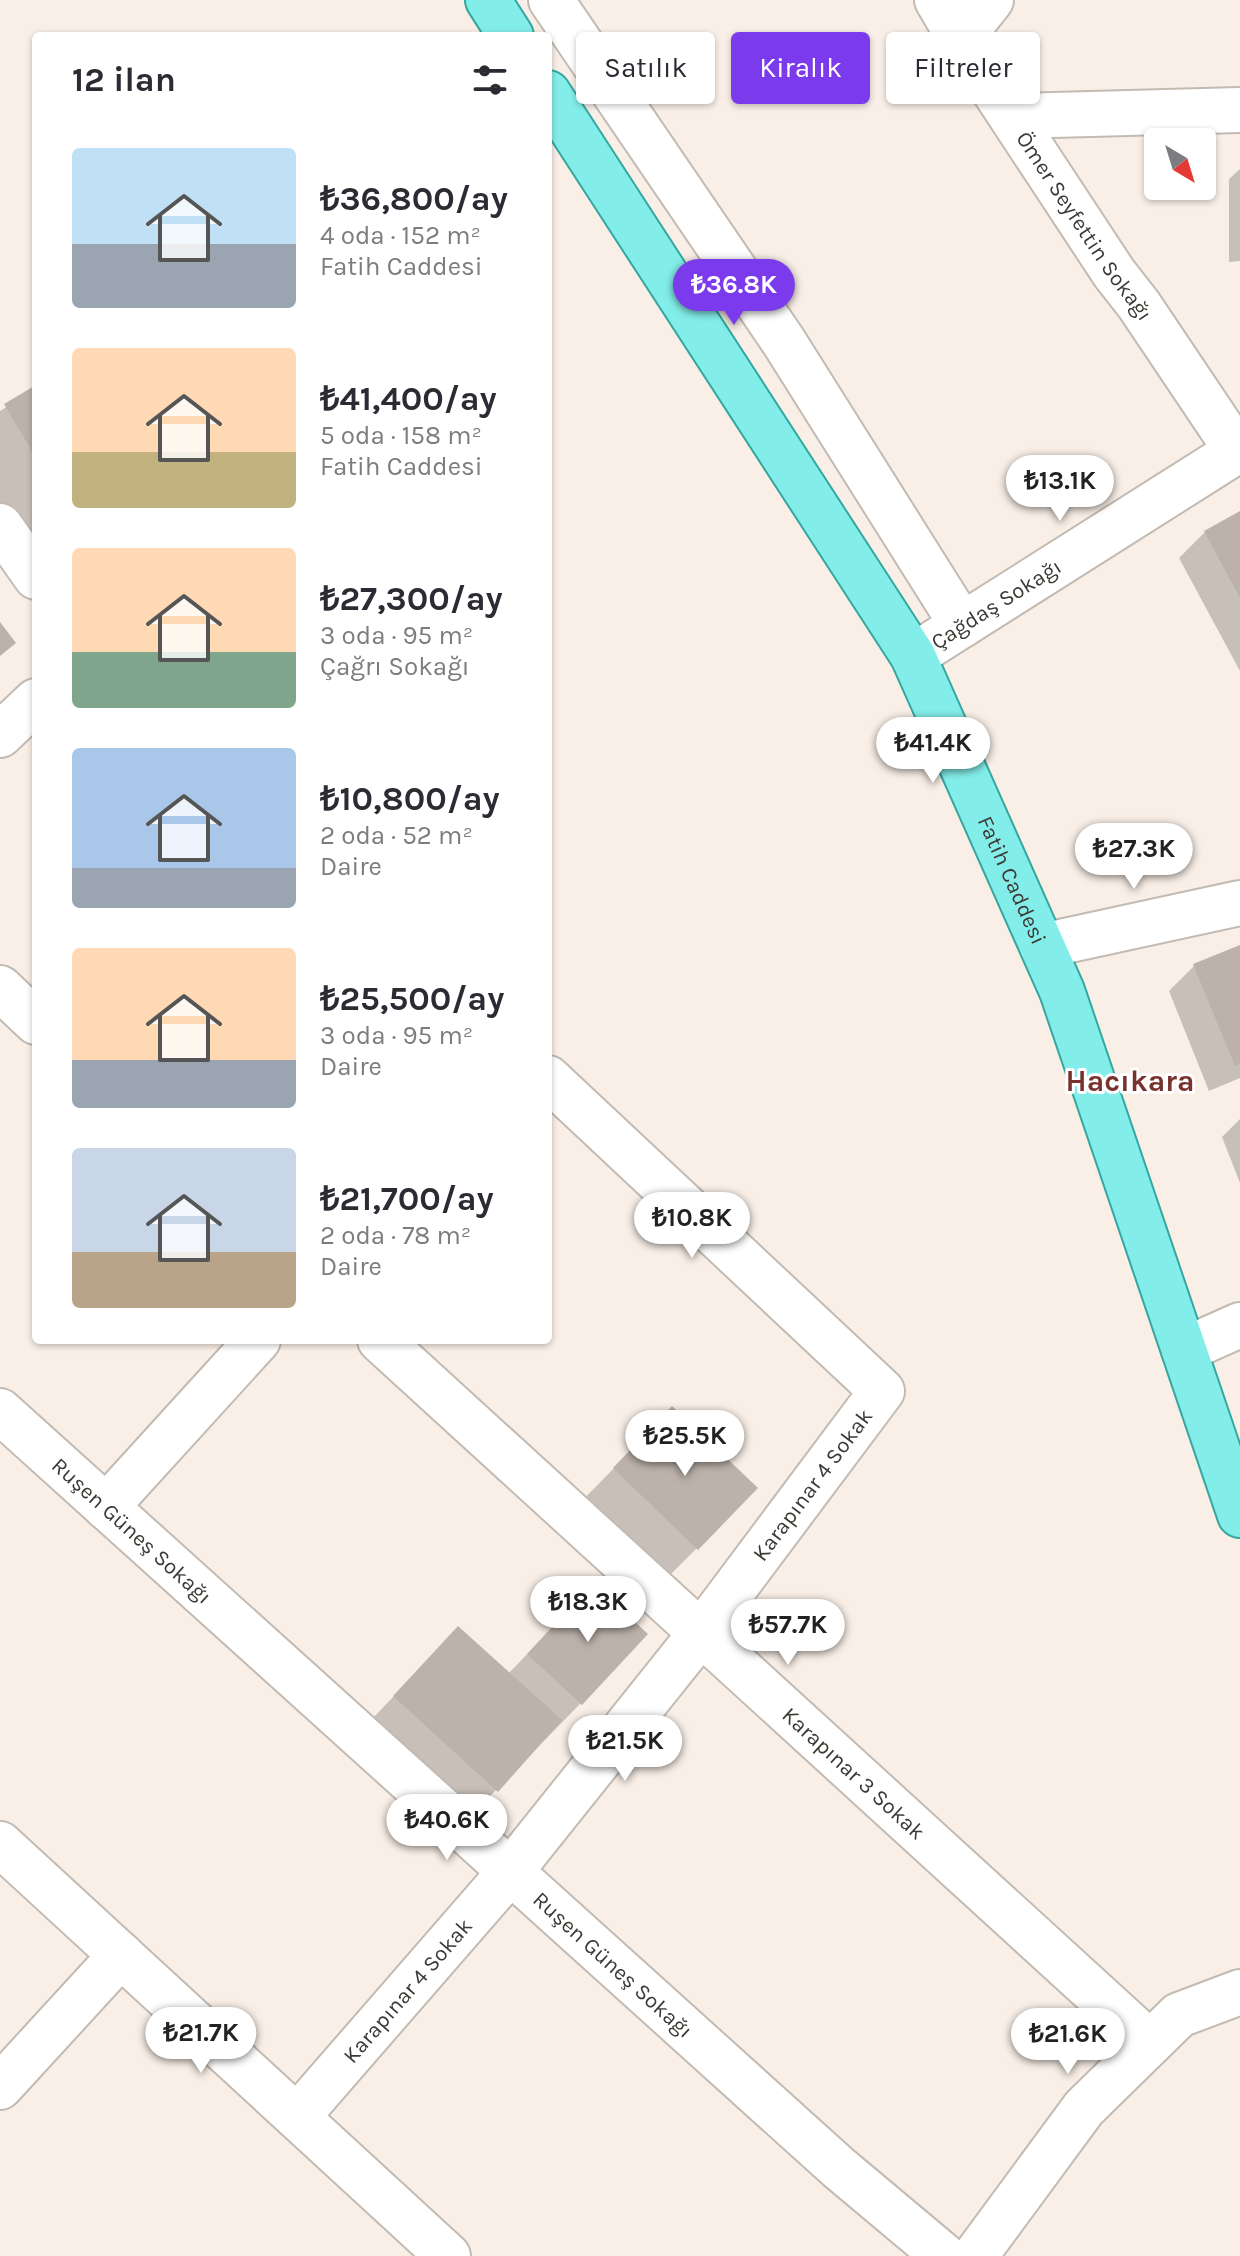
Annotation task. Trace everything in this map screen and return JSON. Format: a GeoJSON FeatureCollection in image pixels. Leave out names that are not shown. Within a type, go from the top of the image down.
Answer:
{"type":"FeatureCollection","features":[{"type":"Feature","properties":{"kind":"main road"},"geometry":{"type":"LineString","coordinates":[[488,0],[508,32]]}},
{"type":"Feature","properties":{"kind":"main road","name":"Fatih Caddesi"},"geometry":{"type":"LineString","coordinates":[[552,99],[913,656],[1062,991],[1240,1515]]}},
{"type":"Feature","properties":{"kind":"street"},"geometry":{"type":"LineString","coordinates":[[551,0],[784,342],[962,625]]}},
{"type":"Feature","properties":{"kind":"street","name":"Ömer Seyfettin Sokağı"},"geometry":{"type":"LineString","coordinates":[[937,0],[956,32]]}},
{"type":"Feature","properties":{"kind":"street"},"geometry":{"type":"LineString","coordinates":[[966,32],[991,0]]}},
{"type":"Feature","properties":{"kind":"street","name":"Ömer Seyfettin Sokağı"},"geometry":{"type":"LineString","coordinates":[[1004,104],[1114,273],[1238,450]]}},
{"type":"Feature","properties":{"kind":"street"},"geometry":{"type":"LineString","coordinates":[[1012,116],[1240,110]]}},
{"type":"Feature","properties":{"kind":"street","name":"Çağdaş Sokağı"},"geometry":{"type":"LineString","coordinates":[[913,656],[1238,450]]}},
{"type":"Feature","properties":{"kind":"street"},"geometry":{"type":"LineString","coordinates":[[0,526],[32,571]]}},
{"type":"Feature","properties":{"kind":"street"},"geometry":{"type":"LineString","coordinates":[[0,735],[32,705]]}},
{"type":"Feature","properties":{"kind":"street"},"geometry":{"type":"LineString","coordinates":[[1042,946],[1240,903]]}},
{"type":"Feature","properties":{"kind":"street"},"geometry":{"type":"LineString","coordinates":[[0,988],[32,1018]]}},
{"type":"Feature","properties":{"kind":"street","name":"Karapınar 4 Sokak"},"geometry":{"type":"LineString","coordinates":[[297,2117],[510,1872],[701,1633],[882,1391],[552,1082]]}},
{"type":"Feature","properties":{"kind":"street"},"geometry":{"type":"LineString","coordinates":[[1184,1350],[1240,1325]]}},
{"type":"Feature","properties":{"kind":"street"},"geometry":{"type":"LineString","coordinates":[[106,1507],[254,1344]]}},
{"type":"Feature","properties":{"kind":"street","name":"Karapınar 3 Sokak"},"geometry":{"type":"LineString","coordinates":[[384,1344],[1150,2043]]}},
{"type":"Feature","properties":{"kind":"street","name":"Ruşen Güneş Sokağı"},"geometry":{"type":"LineString","coordinates":[[0,1411],[839,2168],[944,2256]]}},
{"type":"Feature","properties":{"kind":"street"},"geometry":{"type":"LineString","coordinates":[[0,1844],[448,2256]]}},
{"type":"Feature","properties":{"kind":"street"},"geometry":{"type":"LineString","coordinates":[[0,2087],[121,1955]]}},
{"type":"Feature","properties":{"kind":"street"},"geometry":{"type":"LineString","coordinates":[[975,2256],[1084,2108],[1179,2015],[1240,1992]]}},
{"type":"Feature","properties":{"kind":"building"},"geometry":{"type":"Polygon","coordinates":[[[32,387],[32,451],[4,404],[32,387]]]}},
{"type":"Feature","properties":{"kind":"building"},"geometry":{"type":"Polygon","coordinates":[[[1240,511],[1240,598],[1204,531],[1240,511]]]}},
{"type":"Feature","properties":{"kind":"building"},"geometry":{"type":"Polygon","coordinates":[[[0,622],[16,643],[0,656],[0,622]]]}},
{"type":"Feature","properties":{"kind":"building"},"geometry":{"type":"Polygon","coordinates":[[[1240,945],[1240,1064],[1235,1066],[1193,964],[1240,945]]]}},
{"type":"Feature","properties":{"kind":"building"},"geometry":{"type":"Polygon","coordinates":[[[672,1406],[758,1488],[698,1550],[613,1468],[672,1406]]]}},
{"type":"Feature","properties":{"kind":"building"},"geometry":{"type":"Polygon","coordinates":[[[593,1583],[648,1634],[582,1705],[527,1654],[593,1583]]]}},
{"type":"Feature","properties":{"kind":"building"},"geometry":{"type":"Polygon","coordinates":[[[458,1626],[562,1720],[498,1792],[393,1696],[458,1626]]]}},
{"type":"Feature","properties":{"kind":"district","name":"Hacıkara"},"geometry":{"type":"Point","coordinates":[1130,1081]}}]}
